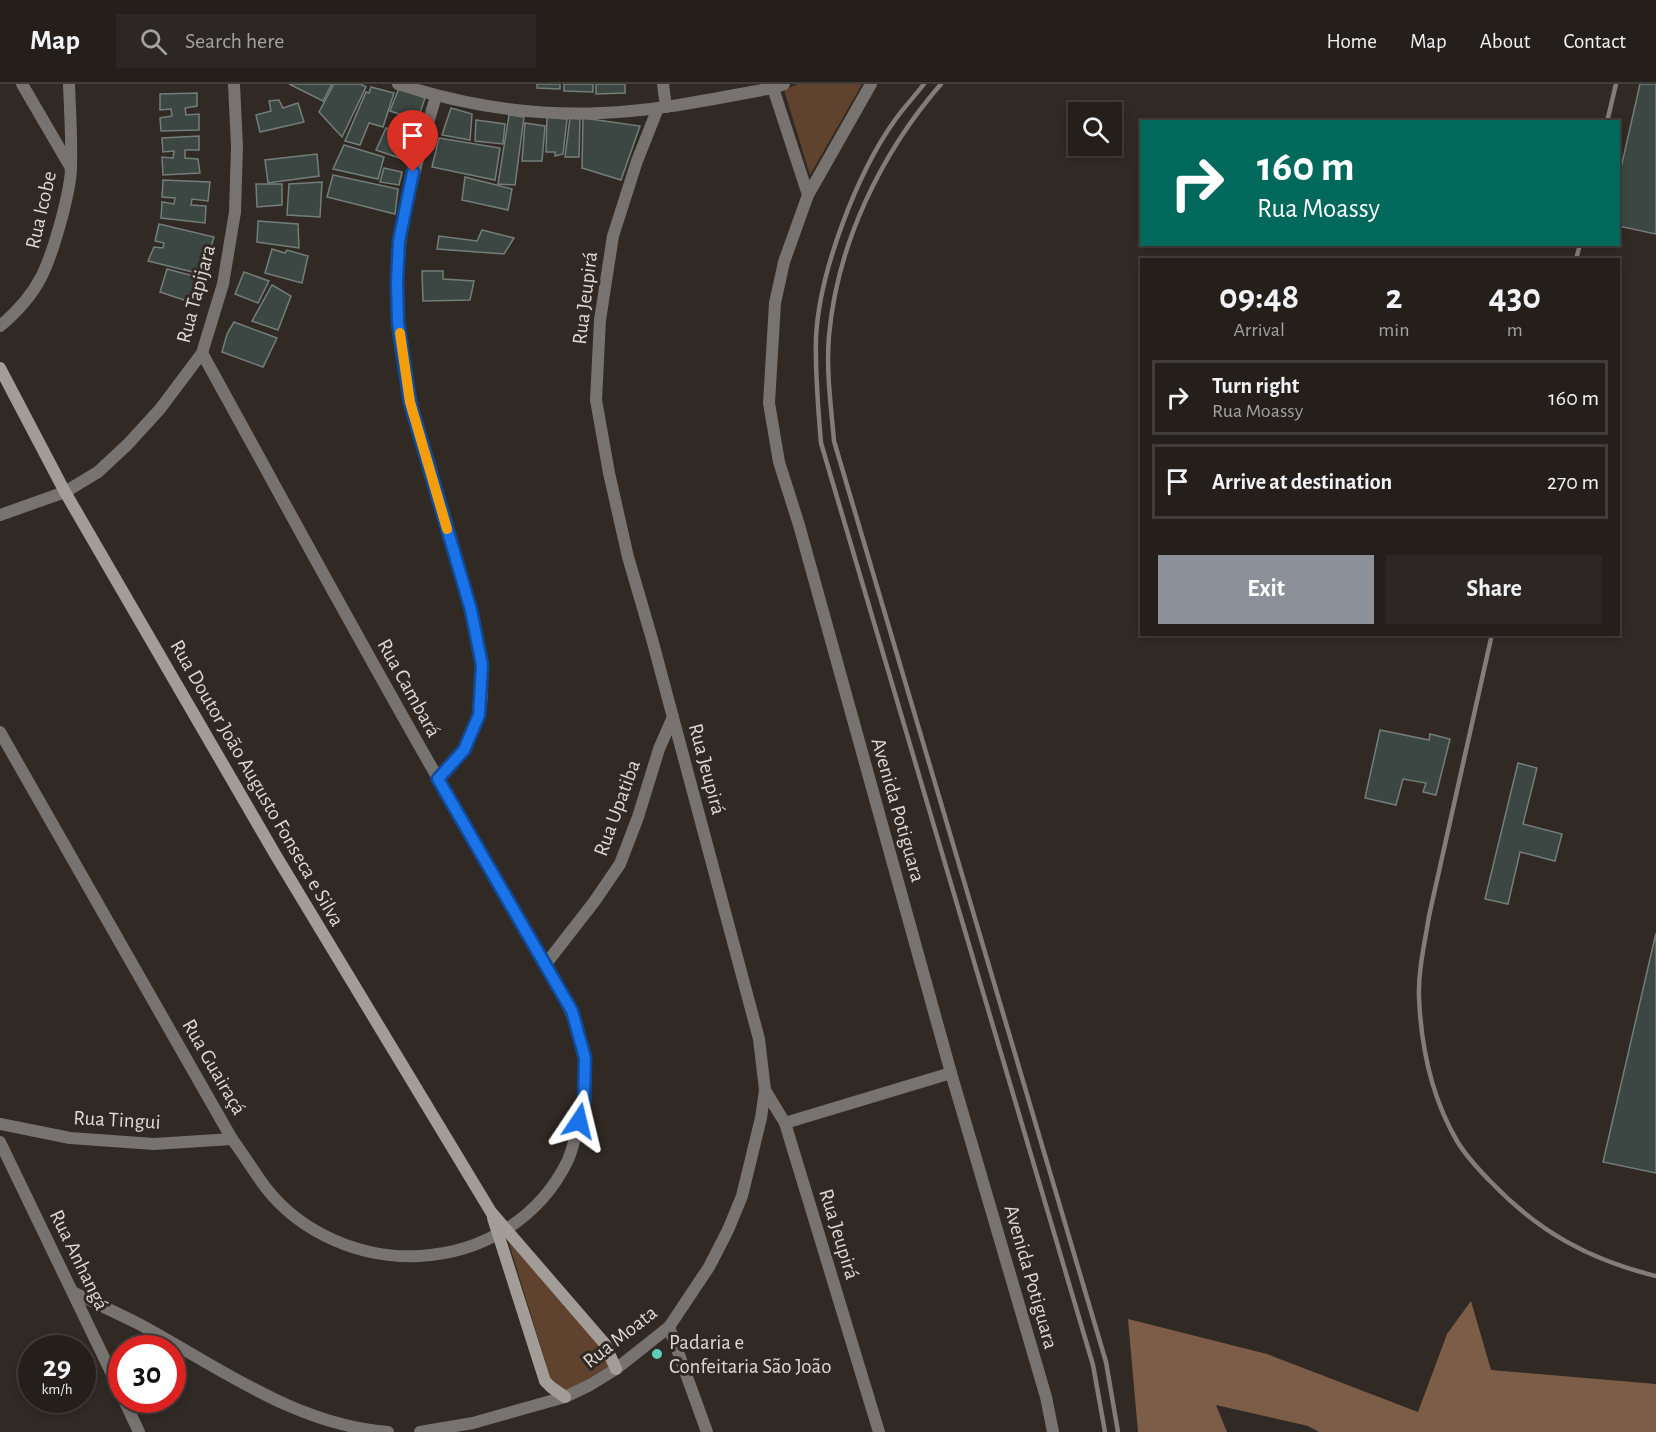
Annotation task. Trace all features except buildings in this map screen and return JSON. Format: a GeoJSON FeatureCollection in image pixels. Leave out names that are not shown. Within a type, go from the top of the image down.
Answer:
{"type":"FeatureCollection","features":[{"type":"Feature","properties":{"kind":"street"},"geometry":{"type":"LineString","coordinates":[[21,84],[71,169]]}},
{"type":"Feature","properties":{"kind":"street","name":"Rua Icobe"},"geometry":{"type":"LineString","coordinates":[[0,326],[14,314],[44,275],[52,255],[71,169],[69,84]]}},
{"type":"Feature","properties":{"kind":"street","name":"Rua Tapijara"},"geometry":{"type":"LineString","coordinates":[[0,515],[65,492],[98,472],[160,409],[202,353],[223,284],[235,212],[237,147],[234,84]]}},
{"type":"Feature","properties":{"kind":"street"},"geometry":{"type":"LineString","coordinates":[[398,84],[436,96],[478,105],[539,111],[601,113],[662,107],[779,86],[807,195]]}},
{"type":"Feature","properties":{"kind":"street","name":"Rua Jeupirá"},"geometry":{"type":"LineString","coordinates":[[663,84],[662,107],[637,161],[613,236],[600,320],[596,400],[609,473],[628,557],[759,1039],[765,1090],[785,1123],[879,1432]]}},
{"type":"Feature","properties":{"kind":"street","name":"Avenida Potiguara"},"geometry":{"type":"LineString","coordinates":[[871,84],[807,195],[784,262],[776,303],[769,403],[779,462],[799,525],[951,1073],[1046,1397],[1053,1432]]}},
{"type":"Feature","properties":{"kind":"street"},"geometry":{"type":"LineString","coordinates":[[436,96],[413,172],[399,241],[398,323],[410,402],[471,610],[482,665],[479,715],[464,750],[438,779]]}},
{"type":"Feature","properties":{"kind":"street","name":"Rua Cambará"},"geometry":{"type":"LineString","coordinates":[[202,353],[438,779],[572,1011],[585,1058],[584,1103],[570,1156],[560,1175],[538,1203],[503,1233]]}},
{"type":"Feature","properties":{"kind":"street","name":"Rua Doutor João Augusto Fonseca e Silva"},"geometry":{"type":"LineString","coordinates":[[0,368],[65,492],[275,854],[503,1233],[605,1344],[616,1369]]}},
{"type":"Feature","properties":{"kind":"street","name":"Rua Upatiba"},"geometry":{"type":"LineString","coordinates":[[545,965],[620,864],[638,817],[659,749],[673,717]]}},
{"type":"Feature","properties":{"kind":"street","name":"Rua Guairaçá"},"geometry":{"type":"LineString","coordinates":[[0,732],[232,1139],[267,1190],[316,1230],[332,1240],[348,1247],[383,1256],[430,1256],[461,1250],[503,1233]]}},
{"type":"Feature","properties":{"kind":"street"},"geometry":{"type":"LineString","coordinates":[[785,1123],[951,1073]]}},
{"type":"Feature","properties":{"kind":"street","name":"Rua Moata"},"geometry":{"type":"LineString","coordinates":[[420,1432],[473,1423],[566,1397],[616,1369],[669,1327],[709,1267],[742,1196],[765,1090]]}},
{"type":"Feature","properties":{"kind":"street","name":"Rua Tingui"},"geometry":{"type":"LineString","coordinates":[[0,1124],[70,1138],[154,1144],[232,1139]]}},
{"type":"Feature","properties":{"kind":"street","name":"Rua Anhangá"},"geometry":{"type":"LineString","coordinates":[[0,1142],[108,1366]]}},
{"type":"Feature","properties":{"kind":"street","name":"Rua Doutor João Augusto Fonseca e Silva"},"geometry":{"type":"LineString","coordinates":[[503,1233],[545,1381],[566,1397]]}},
{"type":"Feature","properties":{"kind":"street"},"geometry":{"type":"LineString","coordinates":[[73,1292],[138,1324],[267,1397],[337,1424],[388,1432]]}},
{"type":"Feature","properties":{"kind":"street"},"geometry":{"type":"LineString","coordinates":[[669,1327],[706,1432]]}},
{"type":"Feature","properties":{"kind":"street"},"geometry":{"type":"LineString","coordinates":[[130,1413],[139,1432]]}},
{"type":"Feature","properties":{"kind":"shaded area"},"geometry":{"type":"Polygon","coordinates":[[[798,84],[862,84],[810,175],[784,90],[798,84]]]}},
{"type":"Feature","properties":{"kind":"shaded area"},"geometry":{"type":"Polygon","coordinates":[[[508,1240],[604,1345],[613,1368],[567,1394],[550,1377],[508,1240]]]}},
{"type":"Feature","properties":{"kind":"shaded area"},"geometry":{"type":"Polygon","coordinates":[[[1471,1301],[1491,1370],[1656,1384],[1656,1432],[1319,1432],[1308,1426],[1216,1405],[1227,1432],[1138,1432],[1128,1319],[1267,1354],[1418,1412],[1447,1334],[1471,1301]]]}},
{"type":"Feature","properties":{"kind":"railway"},"geometry":{"type":"LineString","coordinates":[[924,84],[895,120],[867,167],[842,224],[832,254],[824,284],[816,338],[816,377],[821,443],[1093,1365],[1105,1432]]}},
{"type":"Feature","properties":{"kind":"railway"},"geometry":{"type":"LineString","coordinates":[[941,84],[919,111],[881,170],[852,234],[841,268],[828,349],[834,441],[1106,1362],[1118,1432]]}},
{"type":"Feature","properties":{"kind":"railway"},"geometry":{"type":"LineString","coordinates":[[1607,120],[1616,84]]}},
{"type":"Feature","properties":{"kind":"railway"},"geometry":{"type":"LineString","coordinates":[[1576,258],[1580,246]]}},
{"type":"Feature","properties":{"kind":"railway"},"geometry":{"type":"LineString","coordinates":[[1492,636],[1422,956],[1419,997],[1422,1035],[1429,1072],[1448,1125],[1457,1141],[1478,1168],[1510,1200],[1528,1216],[1567,1242],[1609,1262],[1656,1276]]}},
{"type":"Feature","properties":{"kind":"slow traffic"},"geometry":{"type":"LineString","coordinates":[[400,333],[410,402],[447,529]]}},
{"type":"Feature","properties":{"kind":"place","name":"Padaria e Confeitaria São João"},"geometry":{"type":"Point","coordinates":[657,1354]}},
{"type":"Feature","properties":{"kind":"route"},"geometry":{"type":"LineString","coordinates":[[413,172],[399,241],[398,323],[410,402],[471,610],[482,665],[479,715],[464,750],[438,779],[572,1011],[585,1058],[584,1103],[579,1121]]}}]}
